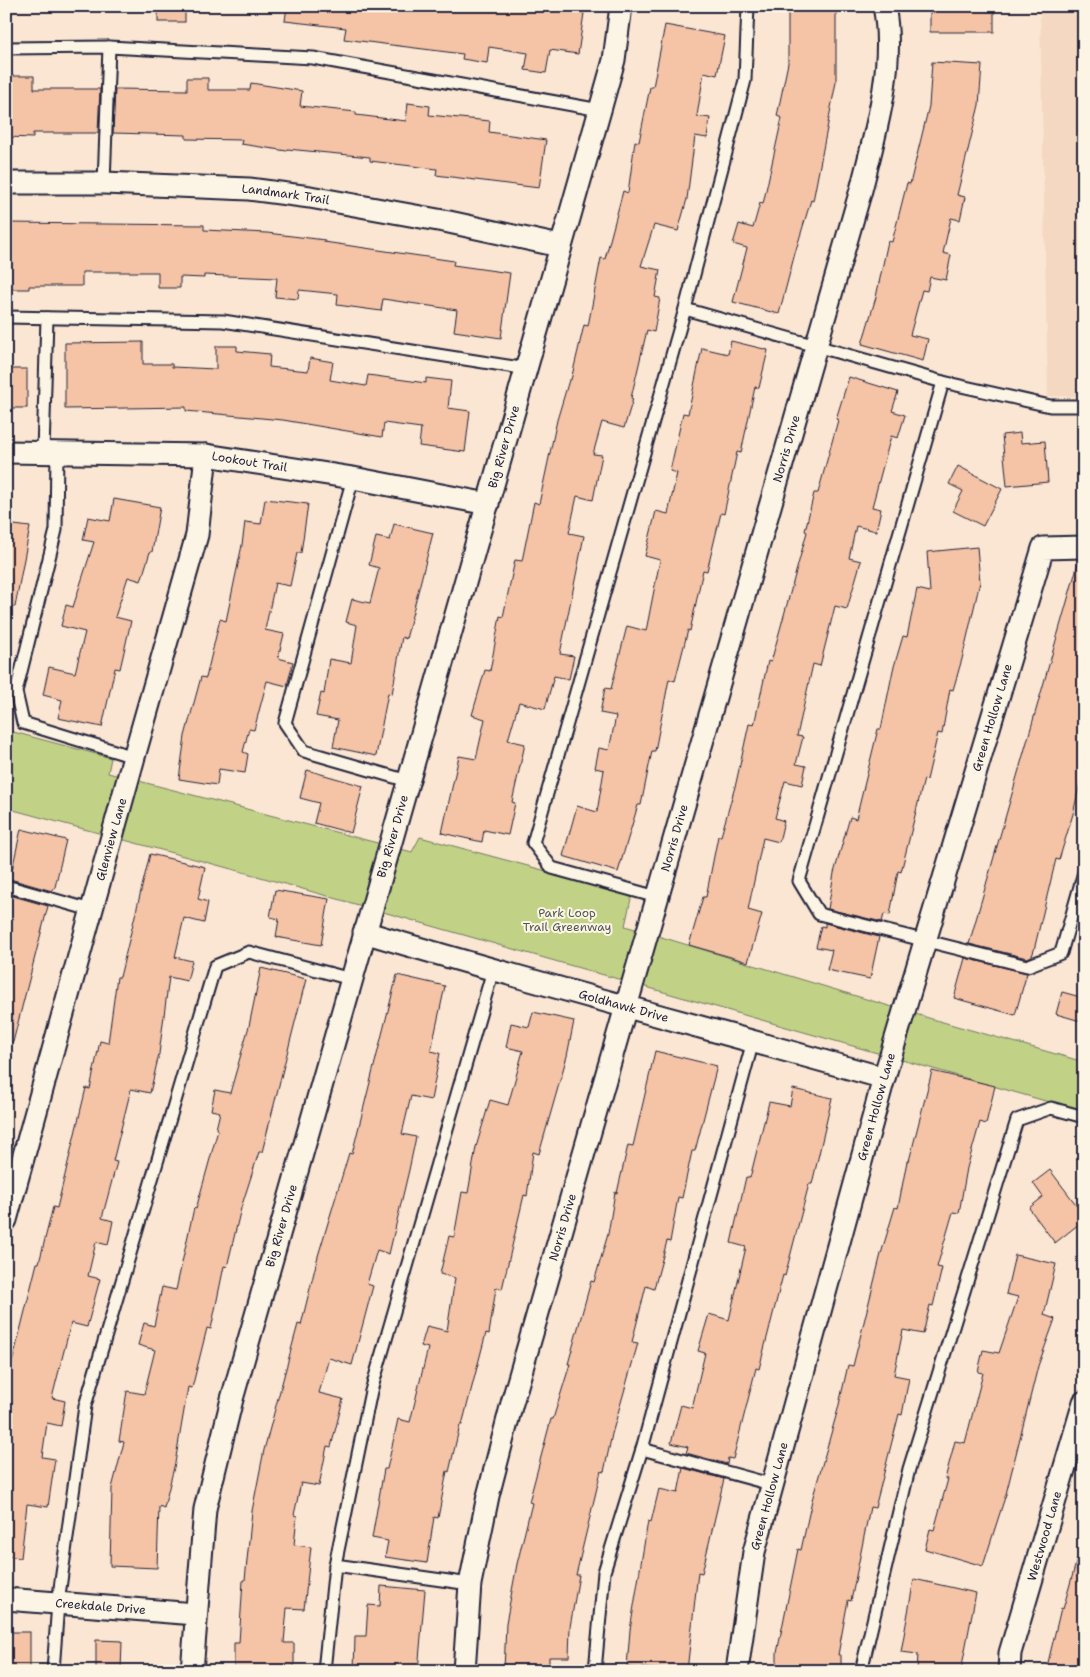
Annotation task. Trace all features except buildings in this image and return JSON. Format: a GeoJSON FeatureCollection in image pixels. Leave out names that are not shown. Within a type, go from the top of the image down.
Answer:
{"type":"FeatureCollection","features":[{"type":"Feature","properties":{"kind":"street","name":"Big River Drive"},"geometry":{"type":"LineString","coordinates":[[192,1671],[195,1614],[205,1509],[230,1408],[364,932],[527,369],[560,246],[614,60],[621,6]]}},
{"type":"Feature","properties":{"kind":"street","name":"Norris Drive"},"geometry":{"type":"LineString","coordinates":[[464,1671],[470,1584],[488,1496],[512,1403],[861,190],[880,111],[886,54],[884,6]]}},
{"type":"Feature","properties":{"kind":"street","name":"Landmark Trail"},"geometry":{"type":"LineString","coordinates":[[6,182],[104,183],[249,189],[302,196],[449,222],[560,246]]}},
{"type":"Feature","properties":{"kind":"street","name":"Lookout Trail"},"geometry":{"type":"LineString","coordinates":[[6,452],[206,456],[353,478],[488,504]]}},
{"type":"Feature","properties":{"kind":"street","name":"Glenview Lane"},"geometry":{"type":"LineString","coordinates":[[6,1220],[197,535],[206,456]]}},
{"type":"Feature","properties":{"kind":"street","name":"Green Hollow Lane"},"geometry":{"type":"LineString","coordinates":[[737,1671],[754,1552],[774,1485],[884,1078],[1043,548],[1084,548]]}},
{"type":"Feature","properties":{"kind":"street","name":"Goldhawk Drive"},"geometry":{"type":"LineString","coordinates":[[364,932],[493,970],[626,1005],[884,1078]]}},
{"type":"Feature","properties":{"kind":"street","name":"Westwood Lane"},"geometry":{"type":"LineString","coordinates":[[1009,1671],[1010,1653],[1084,1402]]}},
{"type":"Feature","properties":{"kind":"street","name":"Creekdale Drive"},"geometry":{"type":"LineString","coordinates":[[6,1599],[195,1614]]}},
{"type":"Feature","properties":{"kind":"lane"},"geometry":{"type":"LineString","coordinates":[[657,897],[552,868],[533,843],[685,309],[745,80],[748,6]]}},
{"type":"Feature","properties":{"kind":"lane"},"geometry":{"type":"LineString","coordinates":[[6,48],[108,47],[314,58],[600,110]]}},
{"type":"Feature","properties":{"kind":"lane"},"geometry":{"type":"LineString","coordinates":[[104,183],[108,47]]}},
{"type":"Feature","properties":{"kind":"lane"},"geometry":{"type":"LineString","coordinates":[[685,309],[942,382],[1050,406],[1084,406]]}},
{"type":"Feature","properties":{"kind":"lane"},"geometry":{"type":"LineString","coordinates":[[6,317],[223,321],[527,369]]}},
{"type":"Feature","properties":{"kind":"lane"},"geometry":{"type":"LineString","coordinates":[[47,318],[50,452],[56,530],[16,692],[23,723],[134,757]]}},
{"type":"Feature","properties":{"kind":"lane"},"geometry":{"type":"LineString","coordinates":[[942,382],[799,881],[818,914],[925,939],[1027,966],[1061,953],[1084,872]]}},
{"type":"Feature","properties":{"kind":"lane"},"geometry":{"type":"LineString","coordinates":[[353,478],[285,722],[304,751],[408,781]]}},
{"type":"Feature","properties":{"kind":"lane"},"geometry":{"type":"LineString","coordinates":[[6,886],[91,910]]}},
{"type":"Feature","properties":{"kind":"lane"},"geometry":{"type":"LineString","coordinates":[[53,1671],[58,1603],[85,1406],[215,966],[249,952],[351,980]]}},
{"type":"Feature","properties":{"kind":"lane"},"geometry":{"type":"LineString","coordinates":[[324,1671],[335,1565],[371,1391],[493,970]]}},
{"type":"Feature","properties":{"kind":"lane"},"geometry":{"type":"LineString","coordinates":[[595,1671],[604,1572],[642,1449],[753,1041]]}},
{"type":"Feature","properties":{"kind":"lane"},"geometry":{"type":"LineString","coordinates":[[864,1671],[863,1663],[910,1469],[1017,1120],[1051,1108],[1084,1117]]}},
{"type":"Feature","properties":{"kind":"lane"},"geometry":{"type":"LineString","coordinates":[[642,1449],[774,1485]]}},
{"type":"Feature","properties":{"kind":"lane"},"geometry":{"type":"LineString","coordinates":[[335,1565],[470,1584]]}},
{"type":"Feature","properties":{"kind":"shaded area"},"geometry":{"type":"Polygon","coordinates":[[[1040,6],[1084,6],[1084,396],[1048,396],[1040,6]]]}},
{"type":"Feature","properties":{"kind":"green space","name":"Park Loop Trail Greenway"},"geometry":{"type":"Polygon","coordinates":[[[6,730],[111,758],[108,773],[412,852],[420,837],[632,894],[625,926],[932,1019],[1084,1062],[1084,1112],[250,874],[6,808],[6,730]]]}}]}
